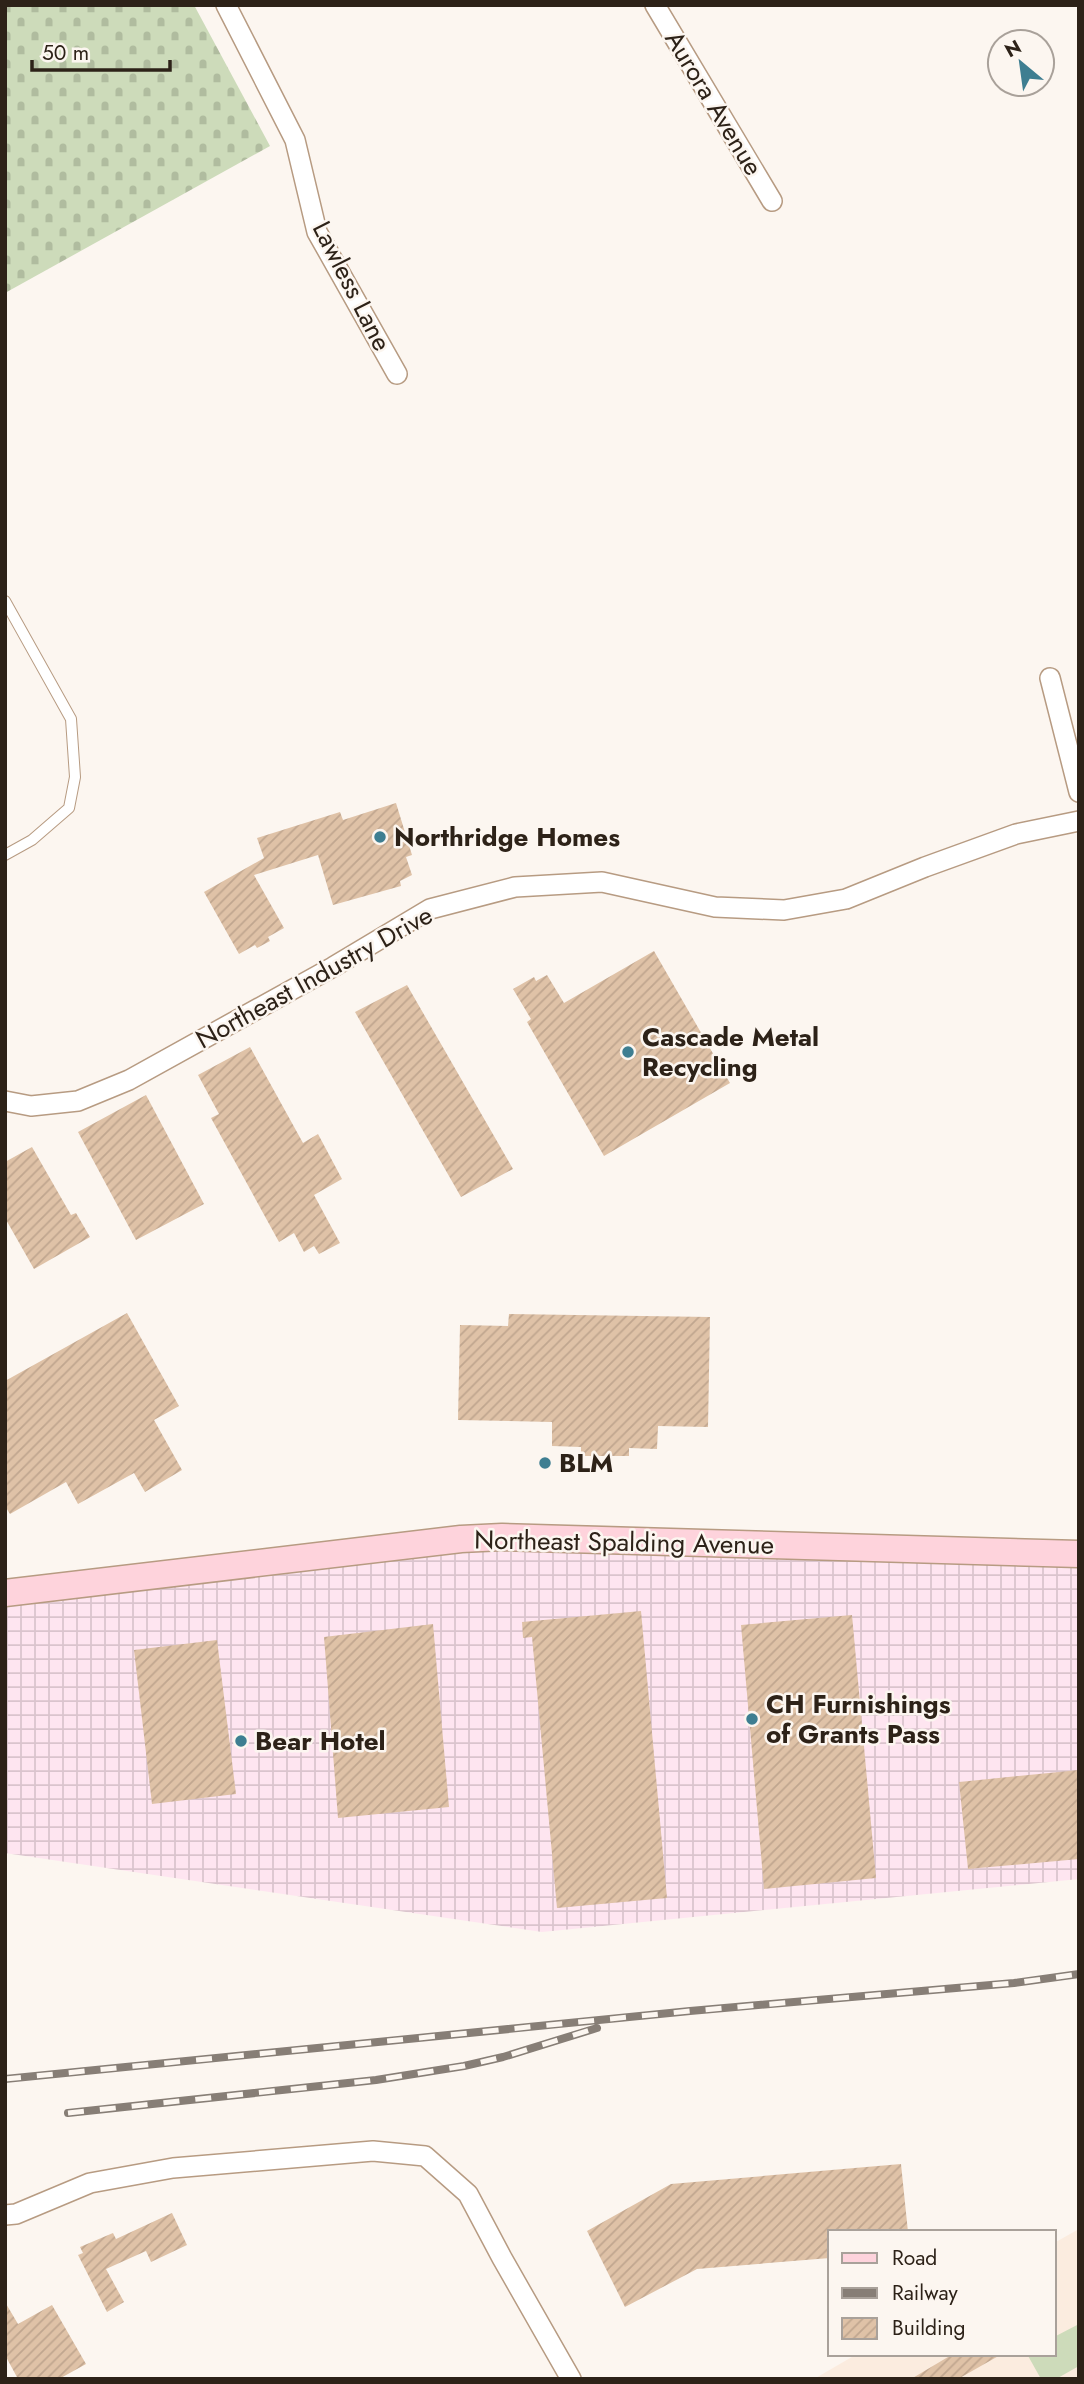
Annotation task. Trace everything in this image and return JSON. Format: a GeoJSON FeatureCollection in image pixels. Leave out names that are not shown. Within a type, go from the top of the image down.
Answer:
{"type":"FeatureCollection","features":[{"type":"Feature","properties":{"kind":"street","name":"Lawless Lane"},"geometry":{"type":"LineString","coordinates":[[226,5],[295,140],[317,232],[397,374]]}},
{"type":"Feature","properties":{"kind":"street","name":"Aurora Avenue"},"geometry":{"type":"LineString","coordinates":[[655,5],[772,201]]}},
{"type":"Feature","properties":{"kind":"street"},"geometry":{"type":"LineString","coordinates":[[1050,678],[1079,792]]}},
{"type":"Feature","properties":{"kind":"street","name":"Northeast Industry Drive"},"geometry":{"type":"LineString","coordinates":[[5,1101],[31,1106],[78,1101],[129,1080],[333,967],[430,909],[515,887],[602,882],[715,907],[784,910],[846,899],[1016,834],[1079,821]]}},
{"type":"Feature","properties":{"kind":"street","name":"Northeast Spalding Avenue"},"geometry":{"type":"LineString","coordinates":[[5,1593],[502,1536],[1079,1554]]}},
{"type":"Feature","properties":{"kind":"street"},"geometry":{"type":"LineString","coordinates":[[5,2215],[16,2214],[90,2183],[173,2168],[373,2151],[425,2156],[468,2194],[571,2379]]}},
{"type":"Feature","properties":{"kind":"lane"},"geometry":{"type":"LineString","coordinates":[[5,601],[71,719],[75,777],[69,808],[32,840],[5,855]]}},
{"type":"Feature","properties":{"kind":"shaded area"},"geometry":{"type":"Polygon","coordinates":[[[461,1539],[1079,1554],[1079,1879],[542,1932],[5,1853],[5,1593],[461,1539]]]}},
{"type":"Feature","properties":{"kind":"shaded area"},"geometry":{"type":"Polygon","coordinates":[[[1079,2229],[1079,2379],[814,2379],[854,2356],[1056,2356],[1056,2242],[1079,2229]]]}},
{"type":"Feature","properties":{"kind":"green space"},"geometry":{"type":"Polygon","coordinates":[[[5,5],[194,5],[270,146],[5,293],[5,5]]]}},
{"type":"Feature","properties":{"kind":"green space"},"geometry":{"type":"Polygon","coordinates":[[[1079,2324],[1079,2366],[1056,2379],[1041,2379],[1028,2356],[1056,2356],[1056,2336],[1079,2324]]]}},
{"type":"Feature","properties":{"kind":"building"},"geometry":{"type":"Polygon","coordinates":[[[396,803],[412,855],[406,857],[412,875],[400,881],[401,886],[333,905],[318,855],[254,875],[284,928],[268,937],[270,941],[257,948],[255,945],[239,954],[204,892],[264,858],[257,838],[340,812],[343,820],[396,803]]]}},
{"type":"Feature","properties":{"kind":"building","name":"Cascade Metal Recycling"},"geometry":{"type":"Polygon","coordinates":[[[654,951],[730,1083],[604,1156],[527,1022],[531,1019],[513,989],[534,977],[536,981],[547,975],[564,1003],[654,951]]]}},
{"type":"Feature","properties":{"kind":"building"},"geometry":{"type":"Polygon","coordinates":[[[407,985],[513,1169],[461,1197],[355,1012],[407,985]]]}},
{"type":"Feature","properties":{"kind":"building"},"geometry":{"type":"Polygon","coordinates":[[[250,1047],[303,1143],[318,1134],[342,1179],[314,1195],[340,1243],[319,1254],[314,1246],[304,1252],[294,1233],[279,1242],[211,1118],[219,1114],[198,1075],[250,1047]]]}},
{"type":"Feature","properties":{"kind":"building"},"geometry":{"type":"Polygon","coordinates":[[[146,1095],[204,1204],[136,1240],[78,1132],[146,1095]]]}},
{"type":"Feature","properties":{"kind":"building"},"geometry":{"type":"Polygon","coordinates":[[[32,1147],[71,1215],[76,1213],[90,1237],[34,1269],[5,1218],[5,1162],[32,1147]]]}},
{"type":"Feature","properties":{"kind":"building"},"geometry":{"type":"Polygon","coordinates":[[[127,1313],[179,1406],[154,1420],[182,1470],[145,1492],[134,1473],[78,1504],[66,1482],[10,1514],[5,1506],[5,1381],[127,1313]]]}},
{"type":"Feature","properties":{"kind":"building"},"geometry":{"type":"Polygon","coordinates":[[[509,1314],[710,1317],[708,1427],[658,1426],[657,1449],[629,1448],[629,1456],[581,1456],[581,1447],[552,1446],[552,1422],[458,1420],[460,1325],[508,1326],[509,1314]]]}},
{"type":"Feature","properties":{"kind":"building"},"geometry":{"type":"Polygon","coordinates":[[[641,1611],[667,1898],[557,1908],[532,1637],[523,1638],[522,1622],[641,1611]]]}},
{"type":"Feature","properties":{"kind":"building"},"geometry":{"type":"Polygon","coordinates":[[[852,1615],[876,1878],[764,1889],[741,1625],[852,1615]]]}},
{"type":"Feature","properties":{"kind":"building"},"geometry":{"type":"Polygon","coordinates":[[[433,1624],[449,1807],[338,1818],[324,1637],[433,1624]]]}},
{"type":"Feature","properties":{"kind":"building"},"geometry":{"type":"Polygon","coordinates":[[[217,1640],[236,1794],[152,1804],[134,1650],[217,1640]]]}},
{"type":"Feature","properties":{"kind":"building"},"geometry":{"type":"Polygon","coordinates":[[[1079,1770],[1079,1859],[968,1869],[959,1782],[1079,1770]]]}},
{"type":"Feature","properties":{"kind":"building"},"geometry":{"type":"Polygon","coordinates":[[[901,2164],[908,2230],[828,2230],[828,2258],[697,2269],[625,2307],[587,2231],[671,2184],[901,2164]]]}},
{"type":"Feature","properties":{"kind":"building"},"geometry":{"type":"Polygon","coordinates":[[[172,2213],[187,2245],[151,2262],[146,2251],[106,2269],[124,2302],[107,2312],[78,2255],[83,2253],[80,2247],[113,2233],[116,2239],[172,2213]]]}},
{"type":"Feature","properties":{"kind":"building"},"geometry":{"type":"Polygon","coordinates":[[[5,2302],[18,2324],[52,2305],[86,2364],[59,2379],[18,2379],[5,2355],[5,2302]]]}},
{"type":"Feature","properties":{"kind":"building"},"geometry":{"type":"Polygon","coordinates":[[[950,2356],[998,2356],[958,2379],[911,2379],[950,2356]]]}},
{"type":"Feature","properties":{"kind":"railway"},"geometry":{"type":"LineString","coordinates":[[5,2079],[690,2011],[1014,1983],[1079,1974]]}},
{"type":"Feature","properties":{"kind":"railway"},"geometry":{"type":"LineString","coordinates":[[68,2113],[376,2080],[464,2066],[597,2028]]}},
{"type":"Feature","properties":{"kind":"place","name":"Northridge Homes"},"geometry":{"type":"Point","coordinates":[380,837]}},
{"type":"Feature","properties":{"kind":"place","name":"Cascade Metal Recycling"},"geometry":{"type":"Point","coordinates":[628,1052]}},
{"type":"Feature","properties":{"kind":"place","name":"BLM"},"geometry":{"type":"Point","coordinates":[545,1463]}},
{"type":"Feature","properties":{"kind":"place","name":"CH Furnishings of Grants Pass"},"geometry":{"type":"Point","coordinates":[752,1719]}},
{"type":"Feature","properties":{"kind":"place","name":"Bear Hotel"},"geometry":{"type":"Point","coordinates":[241,1741]}}]}
